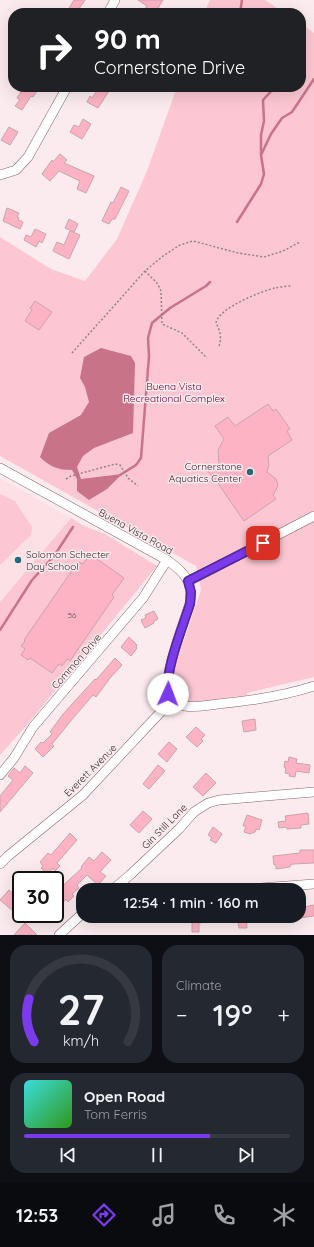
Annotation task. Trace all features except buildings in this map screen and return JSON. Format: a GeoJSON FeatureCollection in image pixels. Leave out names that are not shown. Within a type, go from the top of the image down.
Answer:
{"type":"FeatureCollection","features":[{"type":"Feature","properties":{"kind":"street"},"geometry":{"type":"LineString","coordinates":[[0,175],[16,170],[28,157],[64,92]]}},
{"type":"Feature","properties":{"kind":"street","name":"Buena Vista Road"},"geometry":{"type":"LineString","coordinates":[[0,468],[167,560],[178,568],[188,581]]}},
{"type":"Feature","properties":{"kind":"street"},"geometry":{"type":"LineString","coordinates":[[314,516],[188,581],[191,592],[190,604],[169,672],[167,686],[168,694],[172,700],[178,704],[196,707],[284,694],[314,686]]}},
{"type":"Feature","properties":{"kind":"street","name":"Common Drive"},"geometry":{"type":"LineString","coordinates":[[0,775],[14,758],[33,727],[143,598],[167,560]]}},
{"type":"Feature","properties":{"kind":"street","name":"Everett Avenue"},"geometry":{"type":"LineString","coordinates":[[0,864],[83,794],[172,700]]}},
{"type":"Feature","properties":{"kind":"street","name":"Gin Still Lane"},"geometry":{"type":"LineString","coordinates":[[120,883],[179,829],[194,812],[208,803],[219,800],[314,792]]}},
{"type":"Feature","properties":{"kind":"street"},"geometry":{"type":"LineString","coordinates":[[59,935],[76,919]]}},
{"type":"Feature","properties":{"kind":"path"},"geometry":{"type":"LineString","coordinates":[[72,353],[145,271],[163,256],[180,245],[193,241],[238,253],[264,257],[283,251],[300,242]]}},
{"type":"Feature","properties":{"kind":"path"},"geometry":{"type":"LineString","coordinates":[[145,271],[159,286],[162,295],[162,324],[187,337],[207,358]]}},
{"type":"Feature","properties":{"kind":"path"},"geometry":{"type":"LineString","coordinates":[[219,346],[221,341],[220,332],[216,323],[219,316],[230,307],[255,294],[275,288],[291,286]]}},
{"type":"Feature","properties":{"kind":"path"},"geometry":{"type":"LineString","coordinates":[[66,479],[71,476],[115,464],[120,465],[127,476],[138,486]]}},
{"type":"Feature","properties":{"kind":"shaded area"},"geometry":{"type":"Polygon","coordinates":[[[101,348],[131,356],[135,363],[133,433],[94,448],[83,456],[77,467],[81,479],[122,474],[107,489],[89,500],[77,491],[77,479],[72,470],[54,467],[40,457],[49,433],[81,415],[89,402],[85,387],[80,378],[84,357],[101,348]]]}},
{"type":"Feature","properties":{"kind":"shaded area","name":"Solomon Schecter Day School"},"geometry":{"type":"Polygon","coordinates":[[[0,478],[71,518],[0,602],[0,478]]]}},
{"type":"Feature","properties":{"kind":"green space"},"geometry":{"type":"Polygon","coordinates":[[[210,0],[265,0],[277,8],[206,8],[210,0]]]}},
{"type":"Feature","properties":{"kind":"green space","name":"Buena Vista Recreational Complex"},"geometry":{"type":"Polygon","coordinates":[[[306,27],[314,33],[314,677],[247,693],[246,699],[184,702],[169,684],[201,590],[196,566],[0,456],[0,237],[51,269],[85,281],[117,239],[147,171],[175,92],[306,92],[306,27]]]}},
{"type":"Feature","properties":{"kind":"green space"},"geometry":{"type":"Polygon","coordinates":[[[0,494],[15,501],[32,527],[31,535],[0,565],[0,494]]]}},
{"type":"Feature","properties":{"kind":"green space"},"geometry":{"type":"Polygon","coordinates":[[[71,518],[84,526],[105,534],[157,566],[26,726],[0,755],[0,602],[71,518]]]}},
{"type":"Feature","properties":{"kind":"waterway"},"geometry":{"type":"LineString","coordinates":[[241,8],[242,0]]}},
{"type":"Feature","properties":{"kind":"waterway"},"geometry":{"type":"LineString","coordinates":[[306,91],[314,79]]}},
{"type":"Feature","properties":{"kind":"waterway"},"geometry":{"type":"LineString","coordinates":[[261,154],[261,135],[264,121],[263,100],[270,92]]}},
{"type":"Feature","properties":{"kind":"waterway"},"geometry":{"type":"LineString","coordinates":[[237,222],[261,184],[264,174],[261,155],[271,134],[282,118],[292,112],[305,92]]}},
{"type":"Feature","properties":{"kind":"waterway"},"geometry":{"type":"LineString","coordinates":[[120,475],[136,465],[141,458],[149,356],[148,338],[152,323],[170,308],[210,282]]}},
{"type":"Feature","properties":{"kind":"waterway"},"geometry":{"type":"LineString","coordinates":[[0,630],[32,580],[54,556],[73,527]]}},
{"type":"Feature","properties":{"kind":"place","name":"Cornerstone Aquatics Center"},"geometry":{"type":"Point","coordinates":[250,472]}},
{"type":"Feature","properties":{"kind":"place","name":"Solomon Schecter Day School"},"geometry":{"type":"Point","coordinates":[18,560]}},
{"type":"Feature","properties":{"kind":"route"},"geometry":{"type":"LineString","coordinates":[[168,694],[167,686],[169,672],[190,604],[191,592],[188,581],[263,543]]}}]}
